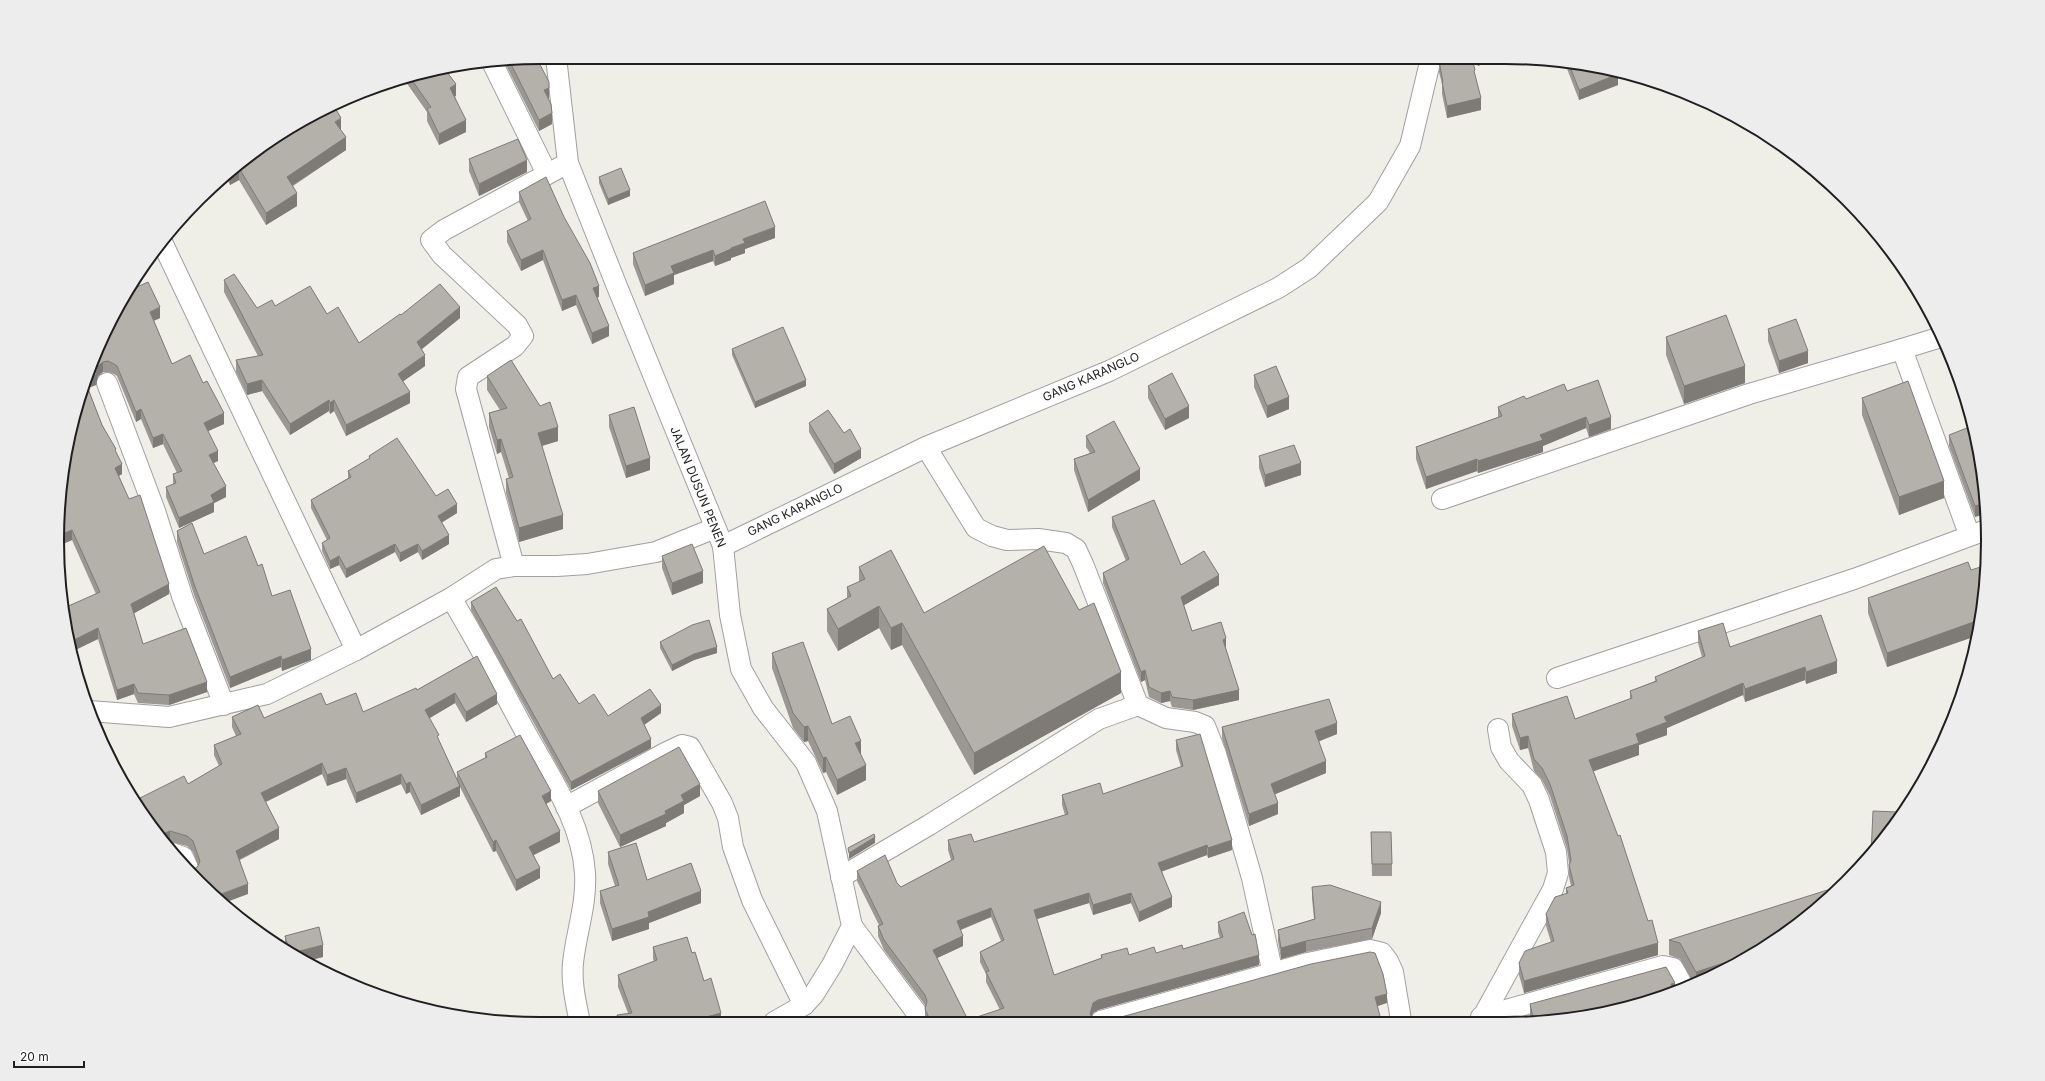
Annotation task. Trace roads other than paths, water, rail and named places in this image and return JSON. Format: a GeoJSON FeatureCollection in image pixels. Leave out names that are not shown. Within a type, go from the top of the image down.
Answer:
{"type":"FeatureCollection","features":[{"type":"Feature","properties":{"kind":"street","name":"JALAN DUSUN PENEN"},"geometry":{"type":"LineString","coordinates":[[557,64],[568,163],[723,546],[730,615],[741,669],[763,708],[806,763],[827,811],[852,926]]}},
{"type":"Feature","properties":{"kind":"street","name":"GANG KARANGLO"},"geometry":{"type":"LineString","coordinates":[[723,546],[926,447],[1109,371],[1278,288],[1309,268],[1378,202],[1410,146],[1430,64]]}},
{"type":"Feature","properties":{"kind":"street"},"geometry":{"type":"LineString","coordinates":[[494,66],[547,174]]}},
{"type":"Feature","properties":{"kind":"street"},"geometry":{"type":"LineString","coordinates":[[514,566],[466,389],[468,377],[515,346],[523,336],[517,325],[437,250],[431,240],[438,234],[568,163]]}},
{"type":"Feature","properties":{"kind":"street"},"geometry":{"type":"LineString","coordinates":[[164,247],[356,650]]}},
{"type":"Feature","properties":{"kind":"street"},"geometry":{"type":"LineString","coordinates":[[1442,499],[1749,394],[1936,338]]}},
{"type":"Feature","properties":{"kind":"street"},"geometry":{"type":"LineString","coordinates":[[1557,678],[1854,579],[1977,532],[1902,348]]}},
{"type":"Feature","properties":{"kind":"street"},"geometry":{"type":"LineString","coordinates":[[106,383],[155,511],[183,600],[224,705]]}},
{"type":"Feature","properties":{"kind":"street"},"geometry":{"type":"LineString","coordinates":[[926,447],[976,528],[992,536],[1007,540],[1052,540],[1066,543],[1076,549],[1138,705],[1166,718],[1195,722],[1205,726],[1216,754],[1252,878],[1273,974]]}},
{"type":"Feature","properties":{"kind":"street"},"geometry":{"type":"LineString","coordinates":[[96,711],[169,717],[267,694],[356,650],[451,598],[466,586],[496,569],[514,566],[586,564],[656,552],[715,528]]}},
{"type":"Feature","properties":{"kind":"street"},"geometry":{"type":"LineString","coordinates":[[451,598],[471,630],[566,807],[580,839],[585,873],[584,902],[573,962],[572,978],[579,1017]]}},
{"type":"Feature","properties":{"kind":"street"},"geometry":{"type":"LineString","coordinates":[[841,877],[929,825],[1099,719],[1138,705]]}},
{"type":"Feature","properties":{"kind":"street"},"geometry":{"type":"LineString","coordinates":[[1482,1017],[1553,889],[1558,873],[1556,852],[1539,800],[1532,785],[1508,761],[1501,747],[1498,729]]}},
{"type":"Feature","properties":{"kind":"street"},"geometry":{"type":"LineString","coordinates":[[566,807],[667,752],[682,745],[690,747],[722,803],[728,818],[733,847],[752,900],[809,1000]]}},
{"type":"Feature","properties":{"kind":"street"},"geometry":{"type":"LineString","coordinates":[[782,1017],[809,1000],[832,965],[852,926],[916,1012]]}},
{"type":"Feature","properties":{"kind":"street"},"geometry":{"type":"LineString","coordinates":[[1116,1017],[1308,964],[1370,950],[1382,953],[1388,961],[1393,972],[1400,1017]]}},
{"type":"Feature","properties":{"kind":"street"},"geometry":{"type":"LineString","coordinates":[[1488,1017],[1663,966],[1673,968],[1682,983]]}}]}
